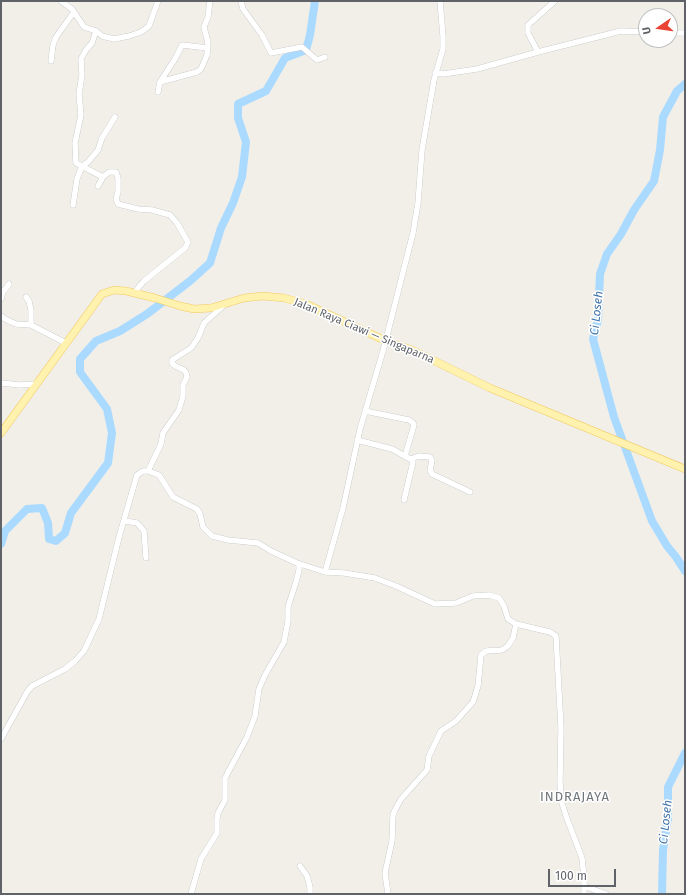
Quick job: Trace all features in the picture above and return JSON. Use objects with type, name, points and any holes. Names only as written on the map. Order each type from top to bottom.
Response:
[{"type":"main road","name":"Jalan Raya Ciawi — Singaparna","points":[[1,433],[102,294],[114,290],[135,293],[194,309],[211,308],[244,298],[263,296],[284,298],[306,304],[386,341],[412,350],[490,388],[685,469]]},
{"type":"street","points":[[61,1],[70,7],[84,27],[96,31],[102,36],[114,39],[141,32],[149,26],[158,1]]},
{"type":"street","points":[[160,82],[199,71],[207,55],[208,43],[204,27],[208,17],[210,1]]},
{"type":"street","points":[[241,1],[243,9],[262,35],[271,52],[301,48],[306,50],[316,60],[325,57]]},
{"type":"street","points":[[325,572],[344,508],[357,440],[386,341],[413,233],[418,203],[422,150],[436,73],[443,49],[440,1]]},
{"type":"street","points":[[538,52],[528,33],[528,25],[555,1]]},
{"type":"street","points":[[51,61],[53,45],[56,37],[74,12]]},
{"type":"street","points":[[96,31],[92,43],[80,59],[82,75],[79,94],[81,116],[75,143],[75,159],[76,163],[103,177]]},
{"type":"street","points":[[436,73],[444,74],[477,69],[621,31],[638,32]]},
{"type":"street","points":[[158,92],[160,82],[182,45],[185,44],[208,48]]},
{"type":"street","points":[[72,205],[77,179],[82,166],[88,162],[98,150],[102,138],[115,117]]},
{"type":"street","points":[[98,186],[106,173],[116,172],[118,178],[118,192],[116,197],[118,204],[170,215],[177,222],[188,242],[185,248],[144,281],[135,293]]},
{"type":"street","points":[[1,299],[3,292],[9,284]]},
{"type":"street","points":[[26,297],[29,301],[31,310],[31,325]]},
{"type":"street","points":[[148,471],[161,444],[163,433],[179,410],[184,396],[183,384],[186,381],[186,373],[184,370],[175,366],[172,363],[172,360],[191,348],[198,338],[204,322],[230,302]]},
{"type":"street","points":[[1,316],[16,324],[31,325],[66,343]]},
{"type":"street","points":[[1,383],[20,385],[37,384]]},
{"type":"street","points":[[365,412],[409,420],[413,423],[414,425],[405,456]]},
{"type":"street","points":[[357,440],[392,449],[411,459],[420,456],[430,457],[432,461],[430,470],[432,474],[470,492]]},
{"type":"street","points":[[404,500],[413,462],[411,459]]},
{"type":"street","points":[[1,739],[27,692],[32,686],[75,662],[84,651],[99,619],[119,537],[125,521],[137,475],[143,471],[148,471],[158,475],[173,497],[197,509],[200,514],[203,528],[212,536],[228,540],[258,543],[299,564],[325,572],[344,573],[375,578],[435,604],[456,603],[473,596],[489,595],[499,598],[504,606],[508,619],[516,624],[550,632],[556,636],[561,728],[560,782],[566,816],[582,858],[584,894]]},
{"type":"street","points":[[125,521],[134,522],[142,527],[144,531],[146,558]]},
{"type":"street","points":[[191,894],[201,859],[218,834],[217,819],[218,813],[225,800],[225,778],[247,737],[265,675],[284,642],[288,621],[288,607],[296,582],[299,564]]},
{"type":"street","points":[[388,894],[386,874],[392,841],[393,815],[395,810],[401,799],[427,770],[429,756],[441,731],[456,721],[472,702],[478,686],[481,655],[486,651],[502,650],[508,646],[513,638],[516,624]]},
{"type":"street","points":[[300,866],[307,876],[310,894]]},
{"type":"street","points":[[584,886],[606,894]]},
{"type":"waterway","points":[[1,544],[5,531],[27,509],[42,508],[48,523],[49,539],[56,541],[65,533],[71,513],[108,463],[112,433],[107,409],[80,372],[80,359],[96,341],[120,331],[147,314],[190,281],[210,263],[221,228],[233,203],[242,177],[246,142],[238,118],[238,104],[266,91],[285,58],[306,50],[310,35],[315,1]]},
{"type":"waterway","name":"Ci Loseh","points":[[685,84],[677,91],[663,117],[660,150],[654,181],[607,254],[600,274],[598,320],[593,339],[614,417],[652,521],[667,546],[685,571]]},
{"type":"waterway","name":"Ci Loseh","points":[[662,894],[663,850],[668,818],[668,787],[685,753]]},
{"type":"district","name":"INDRAJAYA","points":[[575,797]]}]
